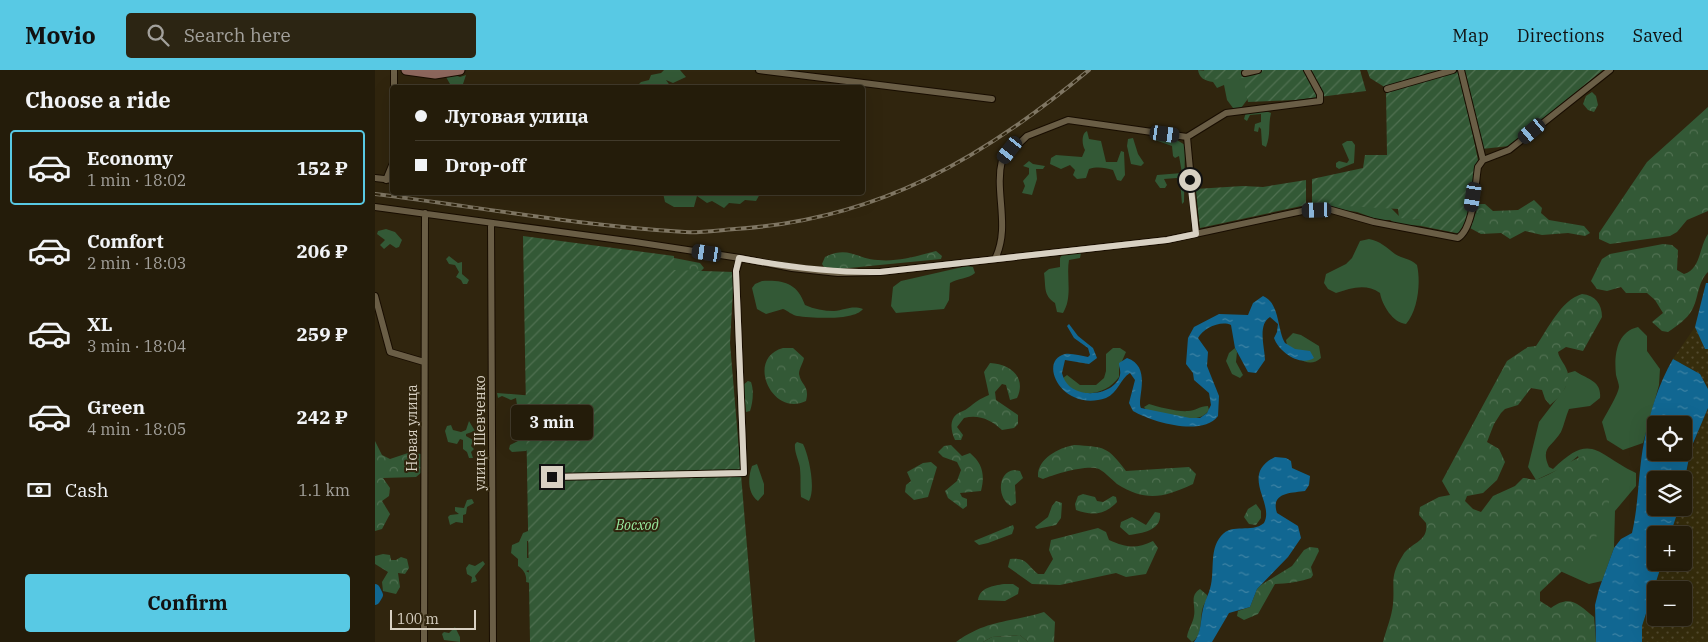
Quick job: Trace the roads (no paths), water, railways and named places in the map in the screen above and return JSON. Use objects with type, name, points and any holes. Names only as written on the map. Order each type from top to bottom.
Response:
[{"type":"street","points":[[394,70],[394,85]]},
{"type":"street","points":[[406,70],[435,74],[460,70]]},
{"type":"street","points":[[759,70],[992,99]]},
{"type":"street","points":[[1245,73],[1258,70]]},
{"type":"street","points":[[995,259],[998,253],[1004,211],[1000,187],[1002,160],[1027,136],[1068,120],[1187,137],[1226,113],[1320,101],[1320,94],[1307,70]]},
{"type":"street","points":[[1387,89],[1453,70]]},
{"type":"street","points":[[1461,70],[1483,160]]},
{"type":"street","points":[[375,207],[739,258],[792,268],[838,273],[880,272],[1167,240],[1292,212],[1327,209],[1373,222],[1458,238],[1464,234],[1469,225],[1478,167],[1483,160],[1509,150],[1610,70]]},
{"type":"street","points":[[1187,137],[1196,234]]},
{"type":"street","points":[[375,178],[389,180]]},
{"type":"street","name":"Новая улица","points":[[424,642],[425,213]]},
{"type":"street","name":"улица Шевченко","points":[[491,224],[493,642]]},
{"type":"street","points":[[552,477],[744,473],[736,271],[739,258]]},
{"type":"street","points":[[375,296],[390,352],[425,362]]},
{"type":"water","points":[[1706,283],[1708,283],[1708,349],[1705,349],[1695,327]]},
{"type":"water","points":[[1263,296],[1272,304],[1285,343],[1295,349],[1310,351],[1314,358],[1303,361],[1285,353],[1274,338],[1278,324],[1270,317],[1264,325],[1263,331],[1265,360],[1256,373],[1248,372],[1235,348],[1231,325],[1217,324],[1208,328],[1198,338],[1208,352],[1207,366],[1219,396],[1218,416],[1211,422],[1201,426],[1177,426],[1133,411],[1129,403],[1135,380],[1130,373],[1110,396],[1090,401],[1066,393],[1054,375],[1053,366],[1057,359],[1065,354],[1088,357],[1090,355],[1088,348],[1074,338],[1067,326],[1069,324],[1078,336],[1093,348],[1097,358],[1089,364],[1065,360],[1062,373],[1066,383],[1073,389],[1092,393],[1102,392],[1110,388],[1117,382],[1120,375],[1119,363],[1127,358],[1135,362],[1142,376],[1141,408],[1190,418],[1200,418],[1207,413],[1211,405],[1209,393],[1194,380],[1193,373],[1186,364],[1188,338],[1194,327],[1219,314],[1248,315],[1253,303]]},
{"type":"water","points":[[1673,359],[1700,374],[1708,389],[1708,408],[1692,446],[1692,416],[1650,416],[1663,379]]},
{"type":"water","points":[[1647,427],[1647,461],[1688,461],[1686,471],[1647,471],[1647,516],[1676,516],[1673,526],[1647,526],[1647,571],[1659,571],[1656,581],[1647,581],[1647,610],[1642,626],[1642,642],[1596,642],[1595,605],[1599,589],[1614,548],[1621,539],[1632,533]]},
{"type":"water","points":[[1275,457],[1286,458],[1291,461],[1292,468],[1310,476],[1309,485],[1305,491],[1289,493],[1279,497],[1276,506],[1277,513],[1298,526],[1301,538],[1288,557],[1257,589],[1250,607],[1229,613],[1212,642],[1194,642],[1200,630],[1203,607],[1211,585],[1213,556],[1217,542],[1226,532],[1236,529],[1253,528],[1264,523],[1266,515],[1260,489],[1260,472],[1265,464]]},
{"type":"waterway","points":[[375,589],[378,595],[375,600]]},
{"type":"railway","points":[[375,194],[569,221],[685,232],[787,223],[835,213],[881,198],[925,180],[1009,131],[1089,70]]},
{"type":"park label","name":"Восход","points":[[637,525]]}]
